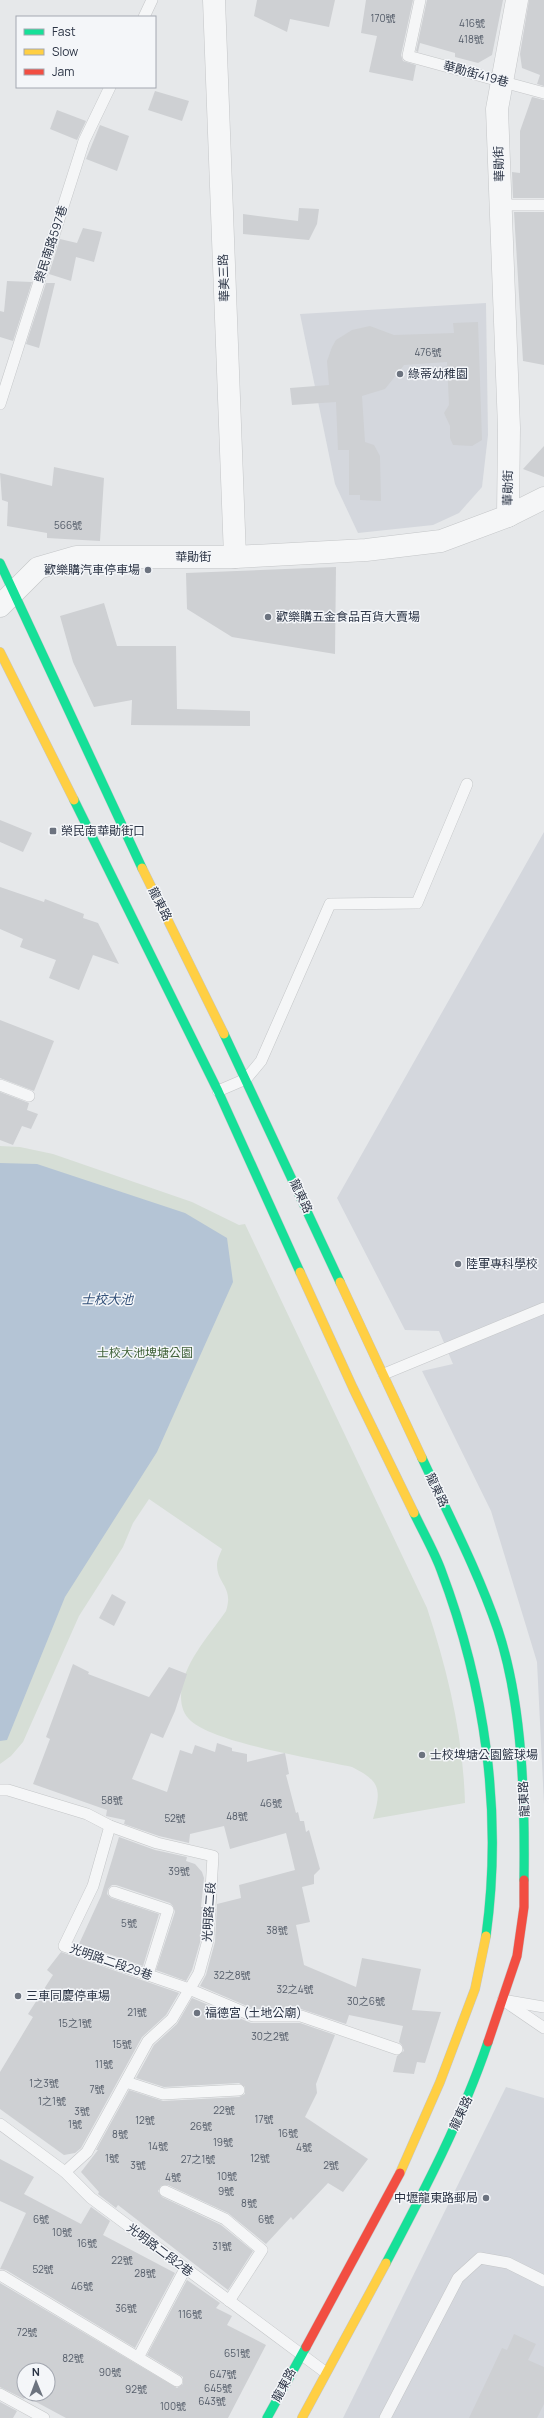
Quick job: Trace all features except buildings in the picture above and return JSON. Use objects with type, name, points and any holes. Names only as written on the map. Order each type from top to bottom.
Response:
[{"type":"street","name":"華美三路","points":[[214,0],[235,557]]},
{"type":"street","name":"華勛街","points":[[7,599],[38,568],[76,556],[235,557],[366,550],[441,541],[508,516],[509,428],[497,109],[517,0]]},
{"type":"street","points":[[508,516],[544,498]]},
{"type":"street","name":"龍東路","points":[[0,563],[7,599],[246,1079],[469,1560],[495,1631],[512,1686],[525,1804],[524,1907],[517,1956],[500,1998],[471,2092],[424,2192],[325,2372],[302,2418]]},
{"type":"street","name":"龍東路","points":[[0,652],[218,1091],[353,1388],[441,1569],[468,1639],[480,1703],[492,1799],[491,1903],[479,1990],[443,2083],[397,2179],[267,2418]]},
{"type":"street","points":[[459,2088],[471,2092]]},
{"type":"lane","points":[[144,16],[152,0]]},
{"type":"lane","name":"華勛街419巷","points":[[420,0],[408,56],[502,80],[544,93]]},
{"type":"lane","name":"榮民南路597巷","points":[[0,404],[84,141],[110,88]]},
{"type":"lane","points":[[500,205],[544,205]]},
{"type":"lane","points":[[218,1091],[246,1079],[261,1061],[330,904],[417,903],[467,784]]},
{"type":"lane","points":[[0,1085],[29,1096]]},
{"type":"lane","points":[[384,1374],[544,1308]]},
{"type":"lane","name":"光明路二段","points":[[0,1790],[8,1790],[87,1814],[110,1826],[157,1843],[212,1856],[208,1940],[199,1973],[172,2019],[148,2041],[87,2152],[65,2172]]},
{"type":"lane","name":"光明路二段29巷","points":[[110,1826],[93,1886],[64,1946],[189,1989],[253,2016],[301,2016],[397,2049]]},
{"type":"lane","points":[[114,1892],[168,1910],[148,1974]]},
{"type":"lane","points":[[500,1998],[544,2007]]},
{"type":"lane","points":[[500,1998],[544,2028]]},
{"type":"lane","points":[[126,2082],[163,2094],[239,2090]]},
{"type":"lane","name":"光明路二段2巷","points":[[0,2124],[65,2172],[91,2198],[325,2372]]},
{"type":"lane","points":[[165,2191],[225,2219],[262,2250],[229,2301]]},
{"type":"lane","points":[[385,2418],[458,2278],[480,2258],[508,2263],[544,2280]]},
{"type":"lane","points":[[139,2356],[185,2269]]},
{"type":"lane","points":[[2,2276],[139,2356],[177,2380]]},
{"type":"lane","points":[[0,2394],[44,2418]]},
{"type":"shaded area","name":"綠蒂幼稚園","points":[[486,303],[488,435],[482,487],[459,513],[433,525],[358,533],[335,484],[300,314]]},
{"type":"shaded area","name":"陸軍專科學校","points":[[544,832],[544,1804],[537,1662],[491,1511],[422,1371],[453,1364],[439,1331],[405,1330],[337,1198]]},
{"type":"shaded area","points":[[506,2087],[544,2098],[544,2418],[343,2418]]},
{"type":"green space","name":"士校大池埤塘公園","points":[[0,1146],[20,1147],[53,1154],[192,1202],[239,1225],[245,1224],[427,1608],[442,1656],[458,1728],[464,1778],[465,1803],[373,1819],[378,1793],[376,1787],[368,1777],[352,1767],[243,1743],[203,1729],[191,1721],[182,1707],[182,1685],[197,1651],[226,1611],[228,1603],[227,1591],[220,1577],[217,1565],[222,1549],[149,1499],[133,1523],[123,1547],[79,1616],[23,1742],[11,1756],[0,1764]]},
{"type":"water","name":"士校大池","points":[[0,1163],[37,1164],[185,1213],[227,1238],[233,1282],[157,1452],[65,1597],[7,1740],[0,1741]]},
{"type":"traffic: fast","points":[[0,563],[142,868]]},
{"type":"traffic: fast","points":[[74,800],[218,1091],[300,1272]]},
{"type":"traffic: fast","points":[[224,1034],[340,1282]]},
{"type":"traffic: fast","points":[[422,1458],[481,1586],[498,1630],[506,1659],[513,1690],[521,1754],[524,1818],[524,1880]]},
{"type":"traffic: fast","points":[[414,1513],[438,1563],[456,1614],[469,1659],[479,1705],[491,1797],[491,1889],[486,1936]]},
{"type":"traffic: fast","points":[[386,2263],[442,2154],[478,2071],[488,2042]]},
{"type":"traffic: fast","points":[[267,2418],[306,2347]]},
{"type":"traffic: slow","points":[[0,652],[74,800]]},
{"type":"traffic: slow","points":[[142,868],[224,1034]]},
{"type":"traffic: slow","points":[[300,1272],[353,1388],[414,1513]]},
{"type":"traffic: slow","points":[[340,1282],[422,1458]]},
{"type":"traffic: slow","points":[[400,2173],[440,2082],[475,1989],[486,1936]]},
{"type":"traffic: slow","points":[[302,2418],[386,2263]]},
{"type":"traffic: jam","points":[[488,2042],[517,1956],[524,1907],[524,1880]]},
{"type":"traffic: jam","points":[[306,2347],[400,2173]]},
{"type":"place","name":"綠蒂幼稚園","points":[[400,374]]},
{"type":"place","name":"歡樂購汽車停車場","points":[[148,570]]},
{"type":"place","name":"歡樂購五金食品百貨大賣場","points":[[268,617]]},
{"type":"place","name":"榮民南華勛街口","points":[[53,831]]},
{"type":"place","name":"陸軍專科學校","points":[[458,1264]]},
{"type":"place","name":"士校埤塘公園籃球場","points":[[422,1755]]},
{"type":"place","name":"三車同慶停車場","points":[[18,1996]]},
{"type":"place","name":"福德宮 (土地公廟)","points":[[197,2013]]},
{"type":"place","name":"中壢龍東路郵局","points":[[486,2198]]}]
